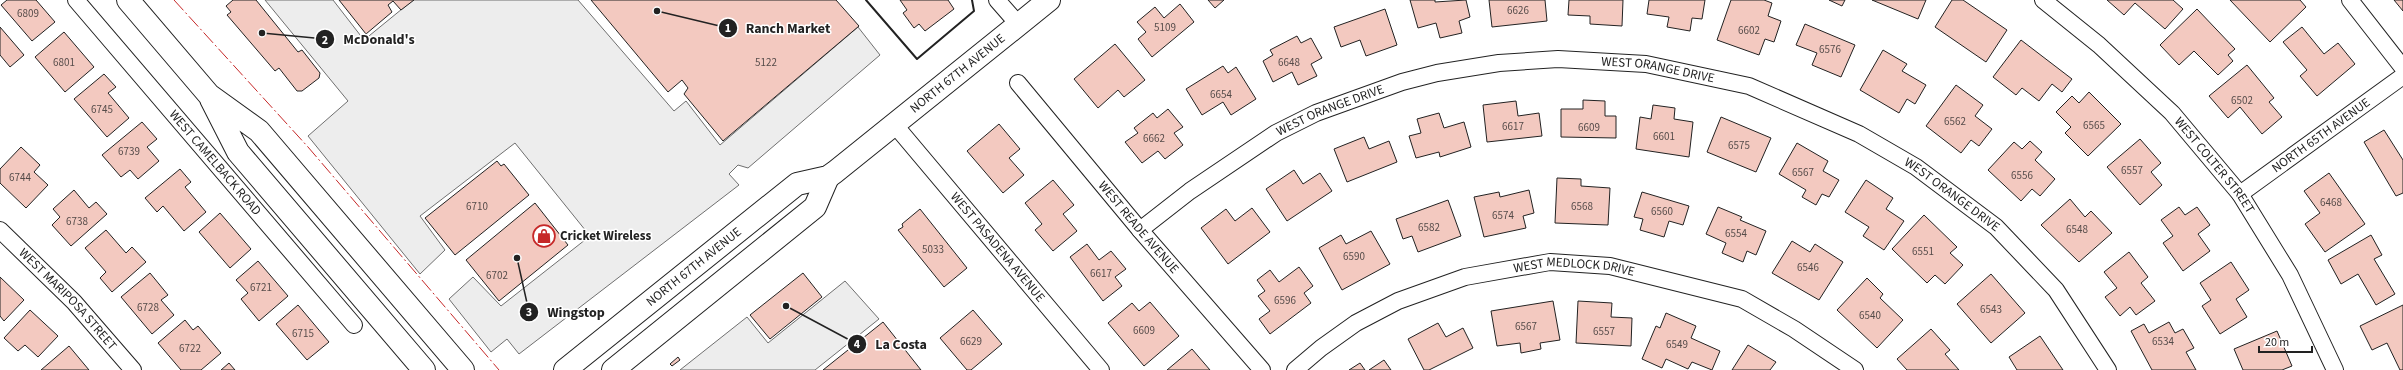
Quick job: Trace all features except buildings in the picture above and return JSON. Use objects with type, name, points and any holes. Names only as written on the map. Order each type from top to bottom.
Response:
[{"type":"main road","name":"WEST CAMELBACK ROAD","points":[[128,0],[209,95],[238,152],[424,370]]},
{"type":"main road","name":"NORTH 67TH AVENUE","points":[[565,370],[797,184],[828,177],[1049,0]]},
{"type":"main road","name":"WEST CAMELBACK ROAD","points":[[209,95],[259,131],[463,370]]},
{"type":"main road","name":"NORTH 67TH AVENUE","points":[[613,370],[815,207],[828,177]]},
{"type":"street","name":"WEST CAMELBACK ROAD","points":[[76,0],[354,325]]},
{"type":"street","points":[[997,0],[1018,24]]},
{"type":"street","name":"WEST COLTER STREET","points":[[2043,0],[2099,45],[2172,113],[2240,194],[2290,275],[2335,370]]},
{"type":"street","points":[[2350,0],[2403,68]]},
{"type":"street","name":"WEST ORANGE DRIVE","points":[[1140,230],[1190,191],[1276,133],[1316,113],[1402,82],[1437,73],[1499,63],[1558,59],[1646,64],[1749,86],[1859,134],[1916,167],[1996,227],[2056,290],[2108,370]]},
{"type":"street","name":"NORTH 65TH AVENUE","points":[[2240,194],[2403,76]]},
{"type":"street","name":"WEST READE AVENUE","points":[[1018,83],[1140,230],[1262,370]]},
{"type":"street","name":"WEST PASADENA AVENUE","points":[[894,124],[1101,370]]},
{"type":"street","name":"WEST MARIPOSA STREET","points":[[0,230],[74,302],[133,370]]},
{"type":"street","name":"WEST MEDLOCK DRIVE","points":[[1295,370],[1321,348],[1356,323],[1398,301],[1465,277],[1550,262],[1610,266],[1742,299],[1794,329],[1855,370]]},
{"type":"shaded area","points":[[265,0],[333,0],[364,40],[413,0],[578,0],[674,111],[686,101],[720,145],[858,27],[880,55],[748,168],[738,165],[729,174],[739,185],[519,354],[507,339],[491,352],[449,299],[473,277],[501,306],[590,236],[515,143],[420,216],[445,250],[420,274],[308,136],[348,101]]},
{"type":"shaded area","points":[[845,281],[879,319],[815,370],[680,370],[747,317],[768,343]]},
{"type":"wall","points":[[866,0],[917,59],[974,11],[972,0]]},
{"type":"power","points":[[174,0],[308,147],[499,370]]},
{"type":"place","name":"Ranch Market","points":[[657,11]]},
{"type":"place","name":"McDonald's","points":[[262,33]]},
{"type":"place","name":"Cricket Wireless","points":[[544,236]]},
{"type":"place","name":"Wingstop","points":[[517,258]]},
{"type":"place","name":"La Costa","points":[[786,306]]}]
